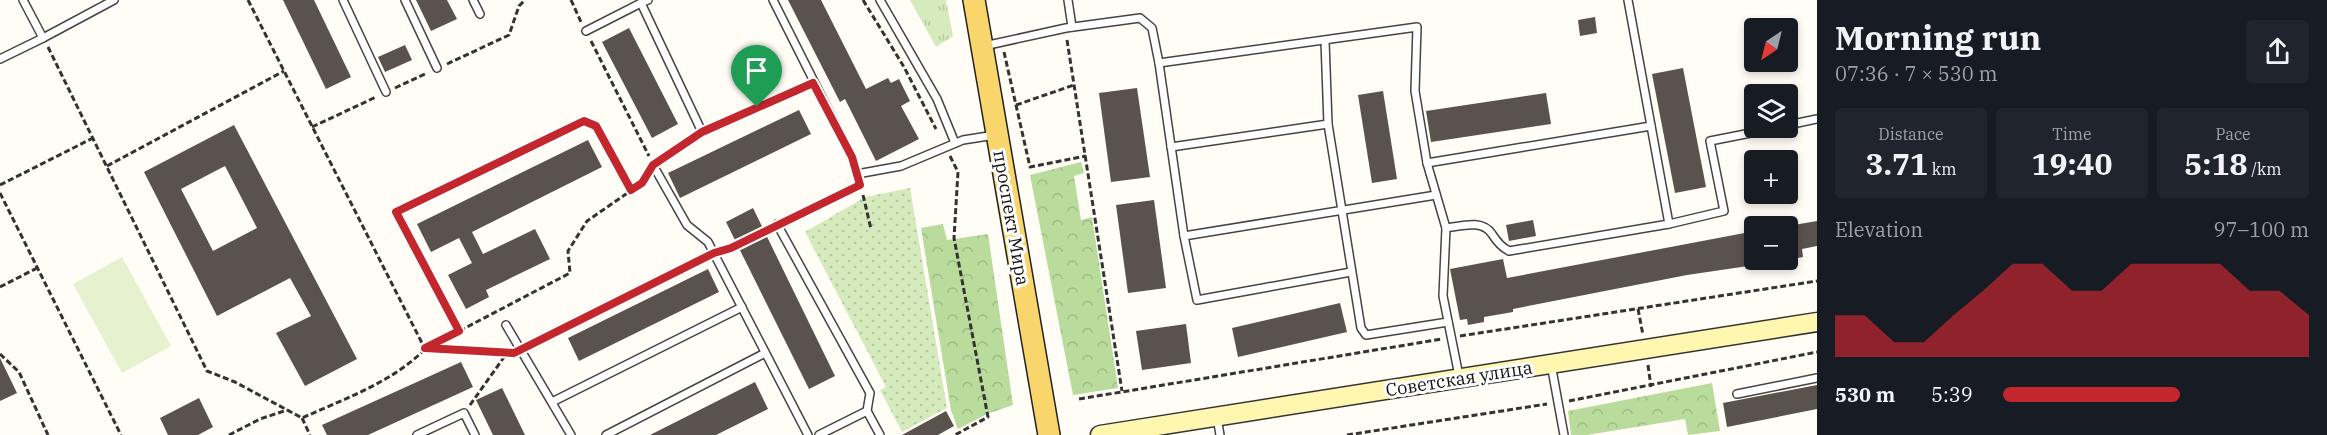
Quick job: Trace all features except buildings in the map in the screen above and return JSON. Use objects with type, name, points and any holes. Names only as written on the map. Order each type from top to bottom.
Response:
[{"type":"main road","name":"проспект Мира","points":[[974,0],[992,44],[996,135],[1049,435]]},
{"type":"main road","name":"Советская улица","points":[[1100,435],[1817,322]]},
{"type":"lane","points":[[23,0],[43,38]]},
{"type":"lane","points":[[0,59],[114,0]]},
{"type":"lane","points":[[343,0],[386,92]]},
{"type":"lane","points":[[405,0],[437,69]]},
{"type":"lane","points":[[473,0],[480,14]]},
{"type":"lane","points":[[773,0],[852,157],[860,185]]},
{"type":"lane","points":[[880,0],[937,99],[955,143]]},
{"type":"lane","points":[[1068,0],[1069,28]]},
{"type":"lane","points":[[1628,0],[1669,224]]},
{"type":"lane","points":[[586,31],[645,2],[702,132]]},
{"type":"lane","points":[[992,44],[1069,28],[1130,19],[1147,21],[1152,28],[1159,63],[1184,236],[1197,300],[1351,272]]},
{"type":"lane","points":[[1159,63],[1417,27],[1415,91],[1427,163],[1446,228],[1442,283],[1460,378]]},
{"type":"lane","points":[[1325,40],[1328,124],[1361,328],[1366,335],[1448,322]]},
{"type":"lane","points":[[808,435],[708,242],[687,225],[653,165],[702,132],[813,83]]},
{"type":"lane","points":[[1798,123],[1817,119]]},
{"type":"lane","points":[[1171,147],[1328,124]]},
{"type":"lane","points":[[1427,163],[1650,126]]},
{"type":"lane","points":[[1446,228],[1479,224],[1488,228],[1502,248],[1509,251],[1669,224],[1724,211],[1710,141],[1744,134]]},
{"type":"lane","points":[[857,174],[901,166],[955,143],[996,135]]},
{"type":"lane","points":[[1184,236],[1436,195]]},
{"type":"lane","points":[[777,224],[870,393],[867,411],[880,435]]},
{"type":"lane","points":[[552,402],[742,307]]},
{"type":"lane","points":[[506,325],[571,435]]},
{"type":"lane","points":[[606,435],[765,353]]},
{"type":"lane","points":[[1551,364],[1564,435]]},
{"type":"lane","points":[[1737,394],[1817,378]]},
{"type":"lane","points":[[819,435],[867,411]]},
{"type":"lane","points":[[417,435],[464,413],[475,435]]},
{"type":"lane","points":[[1217,416],[1220,435]]},
{"type":"path","points":[[248,0],[425,348]]},
{"type":"path","points":[[302,418],[353,396],[410,365],[425,348],[570,273],[568,251],[587,221],[642,183],[653,165],[571,0]]},
{"type":"path","points":[[863,0],[904,67],[958,172],[954,238],[988,417],[955,435]]},
{"type":"path","points":[[1069,28],[1075,85],[1122,391]]},
{"type":"path","points":[[43,38],[207,371],[235,382],[302,418],[310,435]]},
{"type":"path","points":[[992,44],[1016,105],[1030,167],[1086,156]]},
{"type":"path","points":[[107,166],[284,71]]},
{"type":"path","points":[[1016,105],[1075,85]]},
{"type":"path","points":[[459,331],[396,212],[584,121],[596,126],[631,190]]},
{"type":"path","points":[[0,185],[93,138]]},
{"type":"path","points":[[425,348],[507,353],[521,350],[714,253],[731,248],[860,185],[871,229]]},
{"type":"path","points":[[0,193],[121,435]]},
{"type":"path","points":[[0,287],[39,267]]},
{"type":"path","points":[[1347,435],[1558,403],[1817,352]]},
{"type":"path","points":[[464,413],[507,353]]},
{"type":"path","points":[[0,354],[19,372],[48,435]]},
{"type":"path","points":[[229,435],[260,419],[287,410]]},
{"type":"green space","points":[[910,0],[946,0],[953,36],[936,47]]},
{"type":"green space","points":[[1081,162],[1084,173],[1074,176],[1081,220],[1092,217],[1118,388],[1073,395],[1030,175]]},
{"type":"green space","points":[[910,188],[947,408],[902,432],[880,390],[886,387],[805,232],[865,197]]},
{"type":"green space","points":[[943,224],[947,240],[988,234],[1013,405],[987,414],[958,429],[951,410],[921,228]]},
{"type":"green space","points":[[122,257],[171,346],[122,373],[73,284]]},
{"type":"green space","points":[[1712,383],[1720,431],[1688,435],[1685,419],[1587,435],[1571,435],[1568,411]]},
{"type":"route","points":[[813,83],[852,157],[860,185],[731,248],[714,253],[514,353],[425,348],[459,331],[396,212],[584,121],[596,126],[631,190],[642,183],[653,165],[702,132],[757,107],[813,83]]}]
